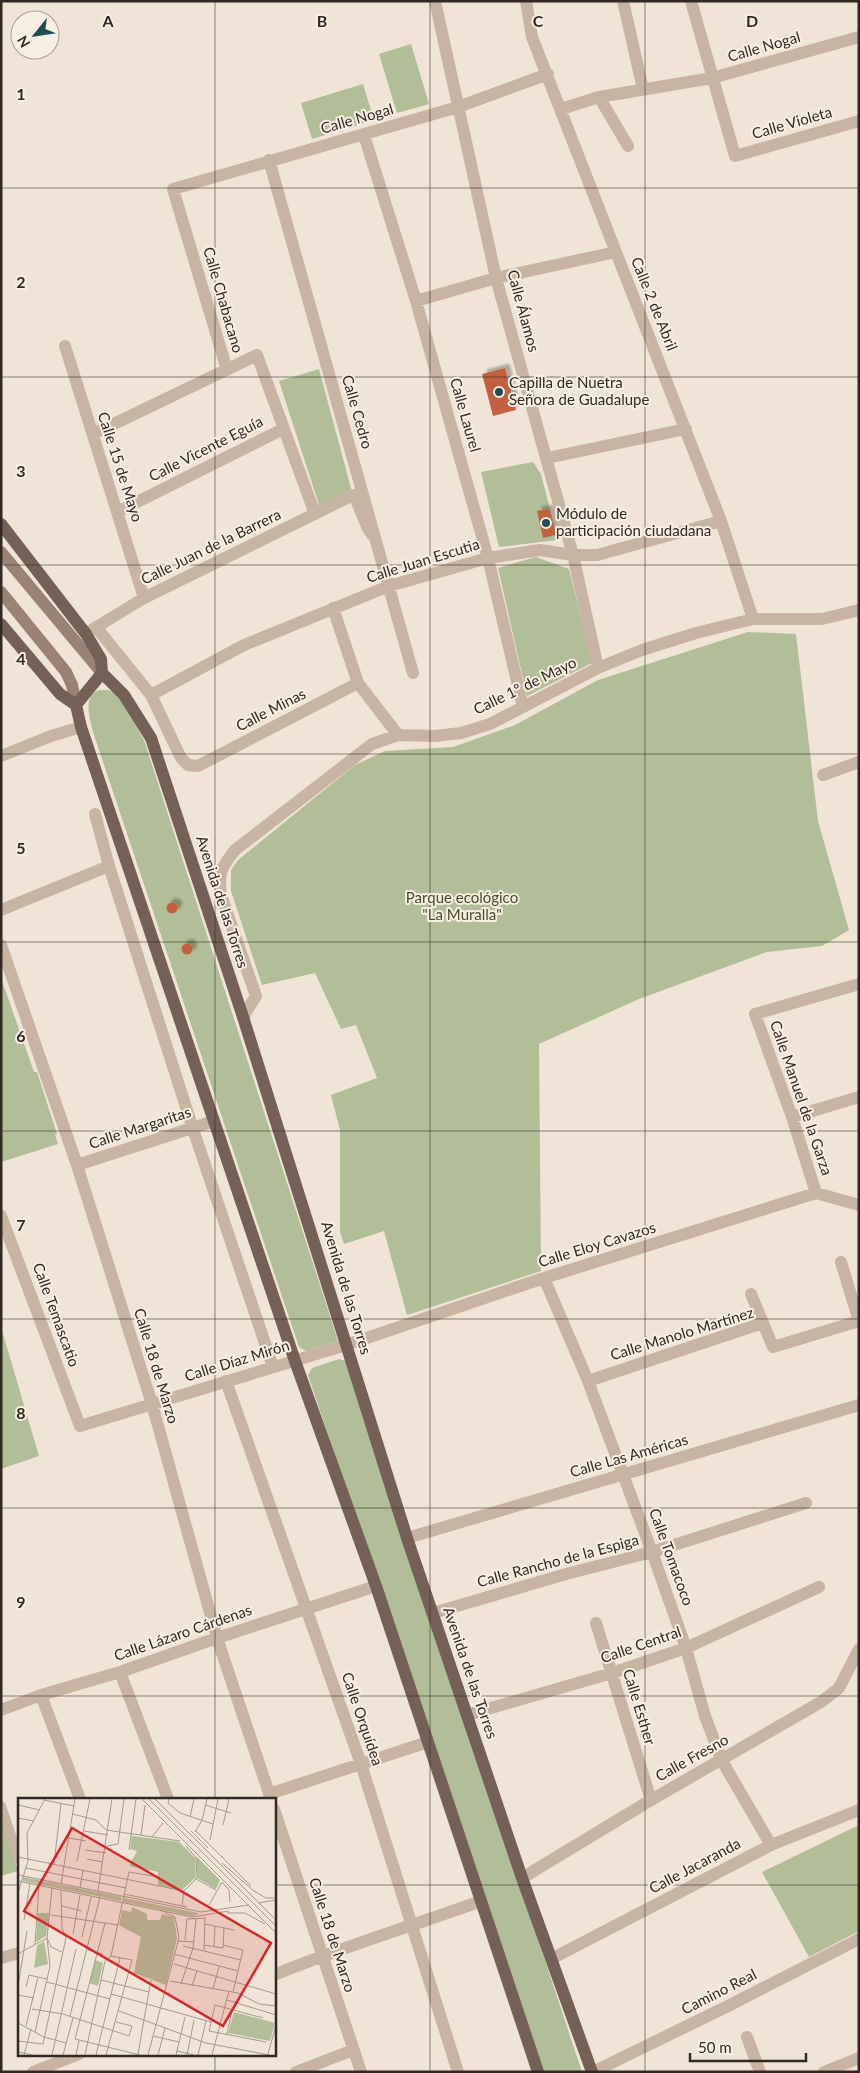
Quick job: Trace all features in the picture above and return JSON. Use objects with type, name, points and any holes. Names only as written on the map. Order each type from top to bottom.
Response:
[{"type":"main road","points":[[1,524],[91,630],[101,659],[102,673],[76,705]]},
{"type":"main road","name":"Avenida de las Torres","points":[[1,552],[102,673],[124,695],[151,738],[244,1017],[407,1538],[522,1878],[593,2072]]},
{"type":"main road","points":[[1,592],[66,672],[72,685],[81,727],[295,1361],[376,1586],[538,2072]]},
{"type":"main road","points":[[1,624],[60,694],[76,705]]},
{"type":"street","name":"Calle Álamos","points":[[435,1],[496,278],[573,554],[598,668]]},
{"type":"street","name":"Calle 2 de Abril","points":[[526,1],[532,37],[721,521],[753,619]]},
{"type":"street","points":[[623,1],[643,89]]},
{"type":"street","points":[[693,2],[712,78]]},
{"type":"street","name":"Calle Nogal","points":[[561,109],[599,97],[712,78],[859,37]]},
{"type":"street","name":"Calle Nogal","points":[[173,189],[458,107],[548,74]]},
{"type":"street","name":"Calle Violeta","points":[[712,78],[735,156],[859,120]]},
{"type":"street","points":[[599,97],[628,146]]},
{"type":"street","name":"Calle Laurel","points":[[364,135],[416,301],[488,558],[523,707]]},
{"type":"street","name":"Calle Cedro","points":[[269,160],[413,672]]},
{"type":"street","name":"Calle Chabacano","points":[[173,189],[226,370],[257,355],[315,514]]},
{"type":"street","points":[[416,301],[496,278],[616,252]]},
{"type":"street","name":"Calle 15 de Mayo","points":[[64,346],[144,598]]},
{"type":"street","points":[[92,434],[226,370]]},
{"type":"street","name":"Calle Vicente Eguía","points":[[117,512],[283,429]]},
{"type":"street","points":[[547,458],[686,429]]},
{"type":"street","points":[[353,495],[367,529],[377,542]]},
{"type":"street","name":"Calle Juan de la Barrera","points":[[91,630],[144,598],[353,495]]},
{"type":"street","name":"Calle Juan Escutia","points":[[151,695],[244,645],[389,586],[488,558],[540,550],[573,554],[597,554],[721,521]]},
{"type":"street","points":[[333,608],[358,683],[398,735]]},
{"type":"street","name":"Calle 1º de Mayo","points":[[244,1017],[256,996],[221,895],[218,878],[222,866],[235,850],[372,744],[398,735],[435,736],[461,733],[490,724],[598,668],[642,650],[696,633],[753,619],[822,619],[859,610]]},
{"type":"street","points":[[91,630],[151,695]]},
{"type":"street","name":"Calle Minas","points":[[151,695],[181,758],[188,765],[198,766],[358,683]]},
{"type":"street","points":[[1,756],[51,736],[81,727]]},
{"type":"street","points":[[823,775],[859,762]]},
{"type":"street","points":[[95,814],[109,866],[272,1367]]},
{"type":"street","points":[[1,910],[109,866]]},
{"type":"street","name":"Calle 18 de Marzo","points":[[1,945],[77,1165],[152,1404],[218,1638],[270,1796]]},
{"type":"street","name":"Calle Manuel de la Garza","points":[[816,1193],[792,1117],[754,1014],[859,984]]},
{"type":"street","points":[[792,1117],[859,1097]]},
{"type":"street","name":"Calle Margaritas","points":[[77,1165],[214,1121]]},
{"type":"street","points":[[816,1193],[859,1205]]},
{"type":"street","name":"Calle Eloy Cavazos","points":[[346,1345],[544,1278],[816,1193]]},
{"type":"street","name":"Calle Temascatio","points":[[1,1216],[80,1426]]},
{"type":"street","points":[[841,1262],[859,1321]]},
{"type":"street","name":"Calle Tomacoco","points":[[544,1278],[588,1381],[652,1552],[686,1648],[705,1716],[722,1761],[771,1845]]},
{"type":"street","points":[[751,1294],[762,1323]]},
{"type":"street","name":"Calle Manolo Martínez","points":[[588,1381],[762,1323],[773,1347],[859,1321]]},
{"type":"street","name":"Calle Díaz Mirón","points":[[80,1426],[346,1345]]},
{"type":"street","name":"Calle Orquídea","points":[[226,1381],[360,1764],[458,2072]]},
{"type":"street","name":"Calle Las Américas","points":[[407,1538],[859,1405]]},
{"type":"street","name":"Calle Rancho de la Espiga","points":[[433,1613],[566,1574],[652,1552],[806,1503]]},
{"type":"street","name":"Calle Lázaro Cárdenas","points":[[1,1710],[41,1695],[120,1672],[376,1586]]},
{"type":"street","name":"Calle Central","points":[[467,1715],[612,1673],[686,1648],[818,1587]]},
{"type":"street","name":"Calle Esther","points":[[596,1623],[651,1800]]},
{"type":"street","name":"Calle Fresno","points":[[522,1878],[651,1800],[722,1761],[821,1702],[839,1688],[859,1649]]},
{"type":"street","points":[[120,1672],[168,1798]]},
{"type":"street","points":[[41,1695],[80,1798]]},
{"type":"street","points":[[270,1796],[428,1742]]},
{"type":"street","points":[[1,1806],[18,1856]]},
{"type":"street","name":"Calle Jacaranda","points":[[551,1959],[771,1845],[859,1810]]},
{"type":"street","name":"Calle 18 de Marzo","points":[[275,1812],[361,2072]]},
{"type":"street","points":[[275,1975],[322,1955],[412,1927],[481,1901]]},
{"type":"street","name":"Camino Real","points":[[593,2072],[859,1939]]},
{"type":"street","points":[[1,1958],[18,1954]]},
{"type":"street","points":[[747,2037],[760,2072]]},
{"type":"street","points":[[296,2072],[353,2050]]},
{"type":"street","points":[[32,2072],[74,2056]]},
{"type":"street","points":[[824,2072],[859,2058]]},
{"type":"green space","points":[[411,44],[429,104],[397,113],[379,54]]},
{"type":"green space","points":[[363,84],[374,120],[312,139],[301,103]]},
{"type":"green space","points":[[319,369],[352,492],[320,508],[279,381]]},
{"type":"green space","points":[[533,462],[541,474],[558,540],[499,547],[481,472]]},
{"type":"green space","points":[[536,557],[569,569],[592,663],[527,696],[498,568]]},
{"type":"green space","name":"Parque ecológico \"La Muralla\"","points":[[748,632],[796,634],[818,821],[849,930],[822,946],[767,952],[639,999],[539,1044],[541,1271],[407,1315],[384,1231],[344,1244],[340,1232],[340,1130],[331,1095],[377,1078],[356,1025],[341,1029],[315,973],[262,985],[231,891],[231,870],[238,860],[355,765],[385,751],[453,747],[515,725],[598,680]]},
{"type":"green space","points":[[99,690],[108,690],[118,694],[144,740],[338,1341],[306,1351],[299,1347],[93,732],[88,708],[90,698]]},
{"type":"green space","points":[[1,978],[34,1072],[37,1072],[57,1134],[55,1135],[58,1144],[1,1162]]},
{"type":"green space","points":[[1,1327],[39,1456],[1,1469]]},
{"type":"green space","points":[[339,1359],[346,1361],[582,2072],[542,2072],[308,1375],[312,1368]]},
{"type":"green space","points":[[1,1814],[18,1871],[1,1876]]},
{"type":"green space","points":[[859,1825],[859,1931],[809,1957],[762,1872]]},
{"type":"building","name":"Capilla de Nuetra Señora de Guadalupe","points":[[505,368],[516,410],[493,416],[482,374]]},
{"type":"building","name":"Módulo de participación ciudadana","points":[[549,509],[556,535],[543,538],[537,511]]},
{"type":"building","points":[[170,903],[174,903],[177,908],[176,912],[170,913],[167,910],[167,906]]},
{"type":"building","points":[[185,944],[189,944],[192,949],[191,953],[185,954],[182,951],[182,947]]},
{"type":"place","name":"Capilla de Nuetra Señora de Guadalupe","points":[[499,392]]},
{"type":"place","name":"Módulo de participación ciudadana","points":[[546,523]]}]
